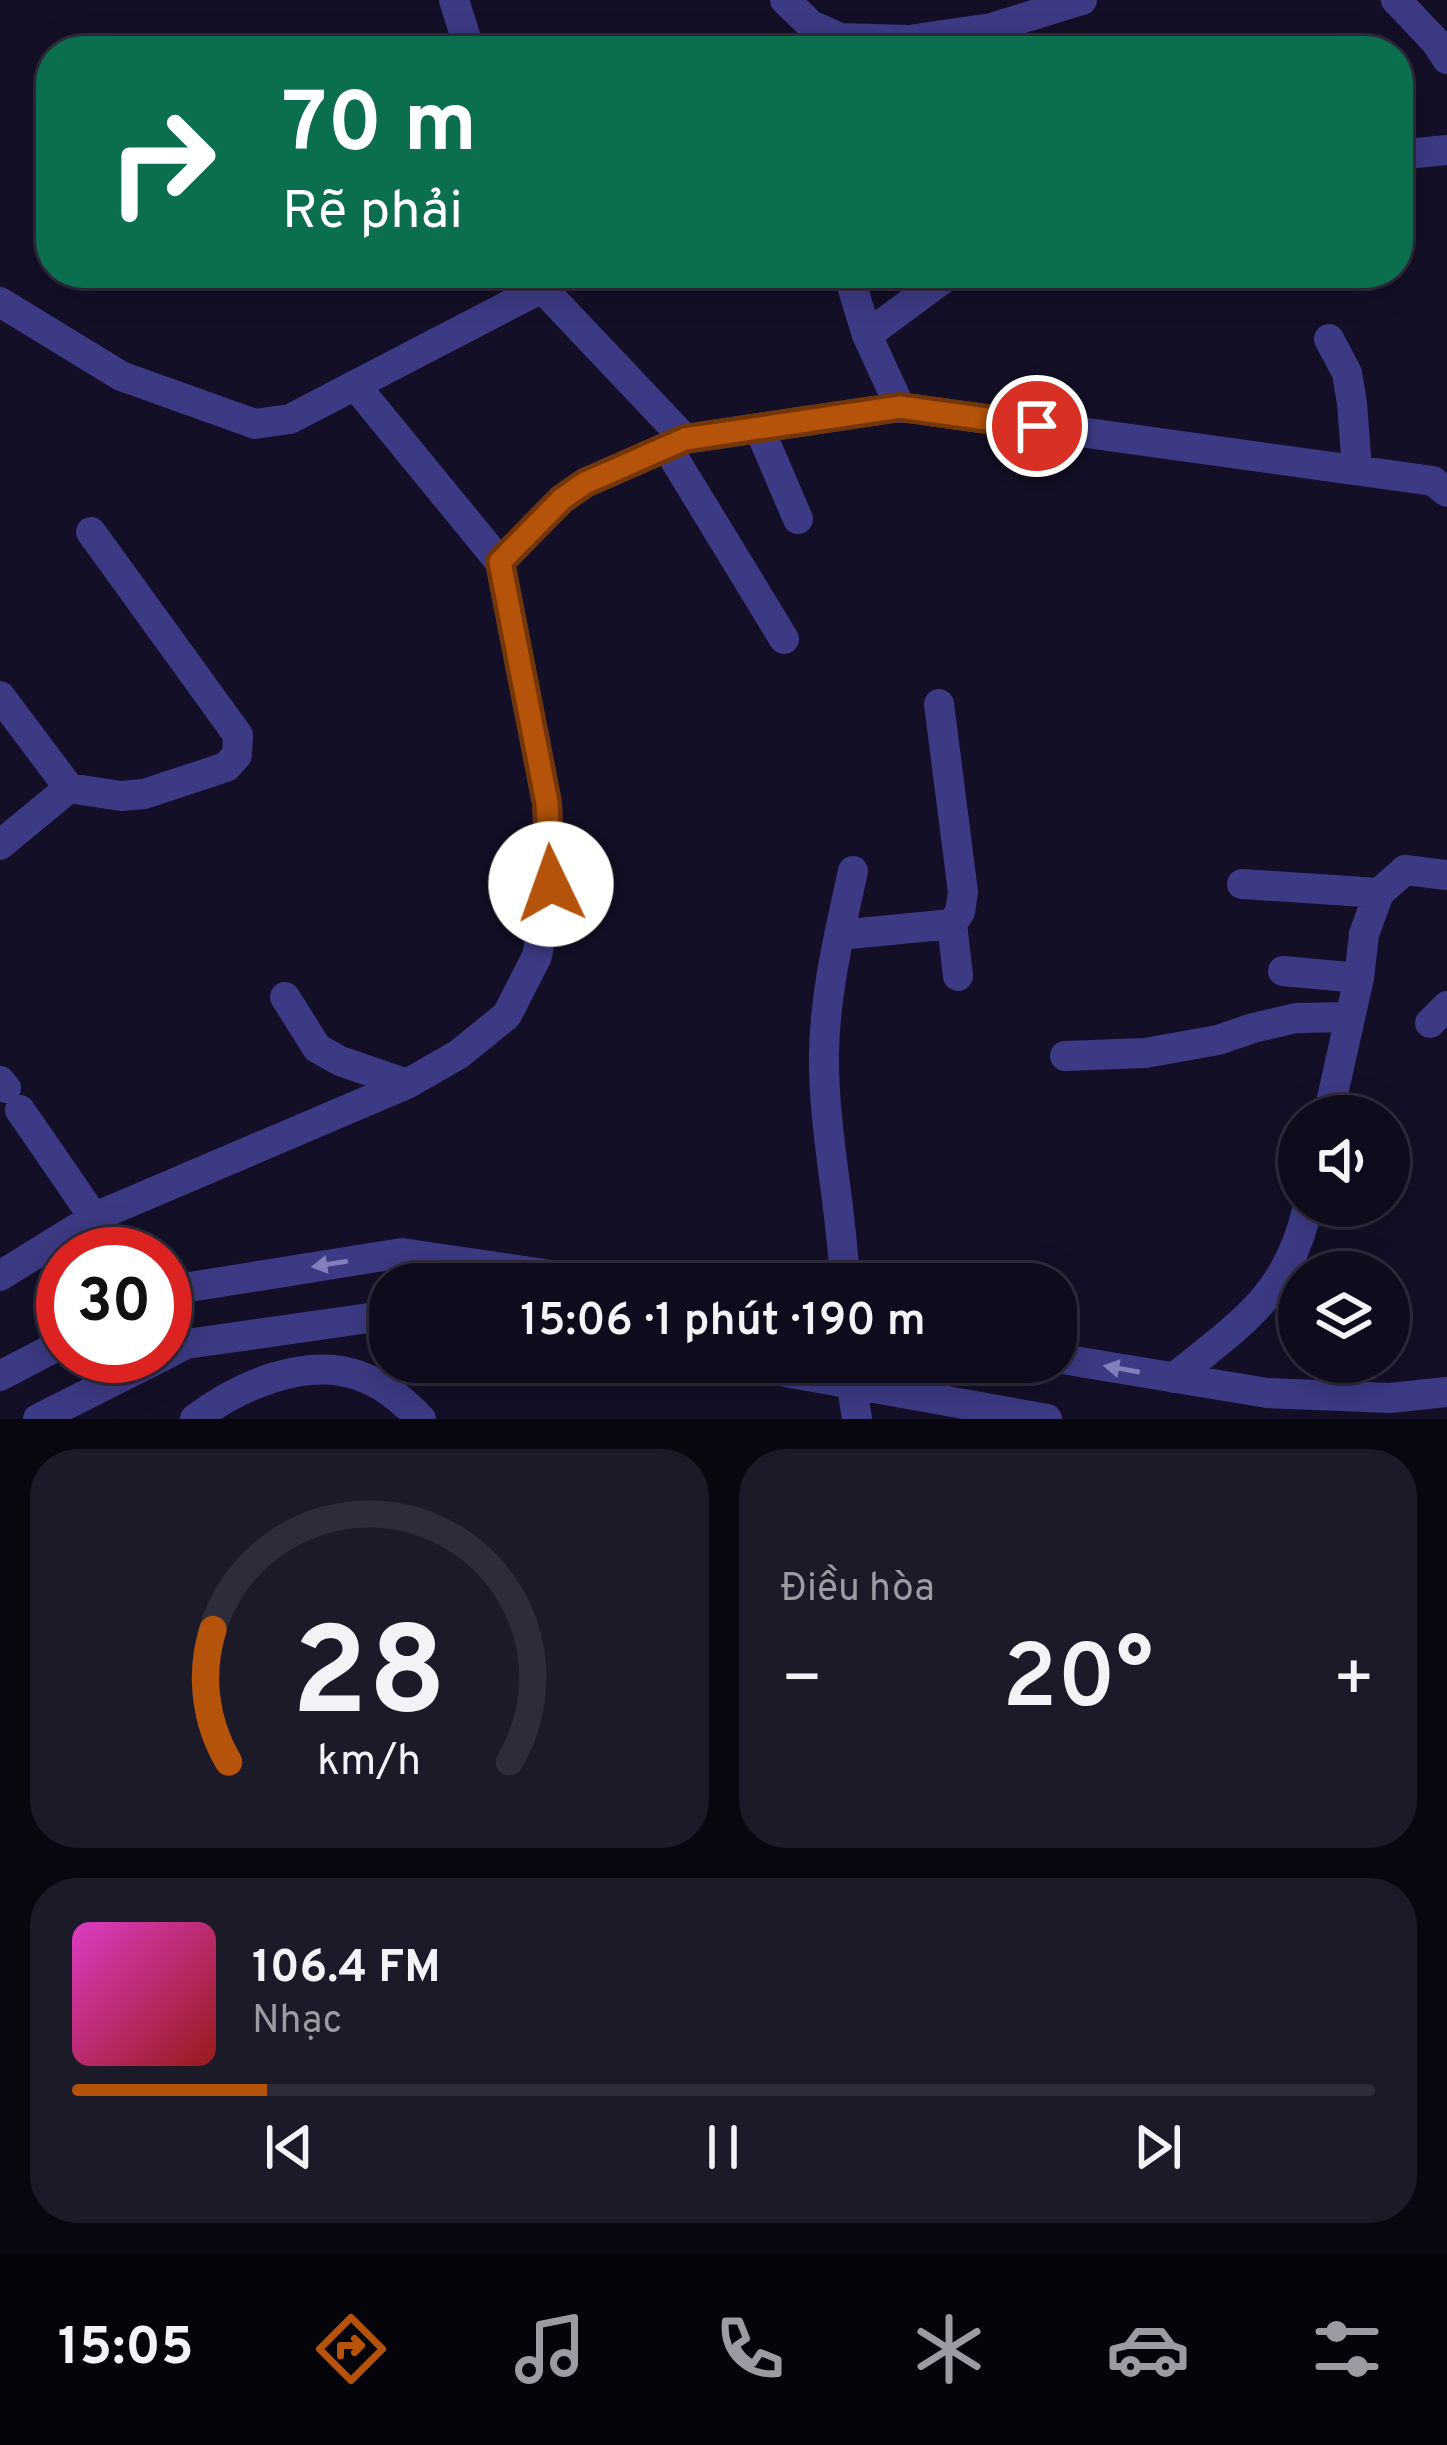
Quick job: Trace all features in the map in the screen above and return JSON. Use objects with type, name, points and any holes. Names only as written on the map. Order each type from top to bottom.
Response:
[{"type":"street","points":[[454,0],[465,36]]},
{"type":"street","points":[[785,0],[811,26],[835,36]]},
{"type":"street","points":[[936,36],[991,28],[1082,0]]},
{"type":"street","points":[[1396,0],[1447,59]]},
{"type":"street","points":[[1413,152],[1447,149]]},
{"type":"street","points":[[0,302],[121,376],[255,424],[290,419],[528,288]]},
{"type":"street","points":[[546,288],[676,443],[784,639]]},
{"type":"street","points":[[853,288],[867,335],[900,407]]},
{"type":"street","points":[[867,335],[931,288]]},
{"type":"street","points":[[1329,339],[1347,373],[1357,470]]},
{"type":"street","points":[[0,1276],[95,1217],[407,1084],[459,1054],[507,1016],[537,956],[551,884],[547,803],[500,562],[355,385]]},
{"type":"street","points":[[500,562],[562,499],[585,483],[676,443],[900,407],[1432,481],[1447,492]]},
{"type":"street","points":[[759,428],[798,519]]},
{"type":"street","points":[[0,696],[69,788],[121,796],[144,794],[226,767],[237,754],[238,735],[91,532]]},
{"type":"street","points":[[939,704],[963,892],[960,912],[952,924],[958,976]]},
{"type":"street","points":[[0,845],[69,788]]},
{"type":"street","points":[[1333,1095],[1364,934],[1379,893],[1405,870],[1447,875]]},
{"type":"street","points":[[843,1263],[824,1053],[829,986],[854,871]]},
{"type":"street","points":[[1242,884],[1379,893]]},
{"type":"street","points":[[839,935],[952,924]]},
{"type":"street","points":[[1283,971],[1359,978]]},
{"type":"street","points":[[285,997],[317,1048],[407,1084]]},
{"type":"street","points":[[1065,1056],[1145,1053],[1296,1018],[1350,1017]]},
{"type":"street","points":[[6,1090],[101,1227]]},
{"type":"street","points":[[1174,1378],[1261,1306],[1289,1266],[1301,1227]]},
{"type":"street","points":[[192,1287],[402,1252],[460,1263]]},
{"type":"street","points":[[192,1343],[369,1318]]},
{"type":"street","points":[[0,1376],[36,1357]]},
{"type":"street","points":[[1077,1362],[1174,1378],[1239,1404],[1267,1394],[1390,1398],[1447,1392]]},
{"type":"street","points":[[194,1419],[220,1400],[265,1380],[312,1370],[358,1375],[398,1396],[421,1419]]},
{"type":"street","points":[[38,1419],[106,1383]]},
{"type":"street","points":[[851,1383],[856,1419]]},
{"type":"street","points":[[892,1383],[1047,1419]]},
{"type":"route","points":[[551,884],[547,803],[500,562],[562,499],[585,483],[685,439],[900,407],[1037,426]]}]
